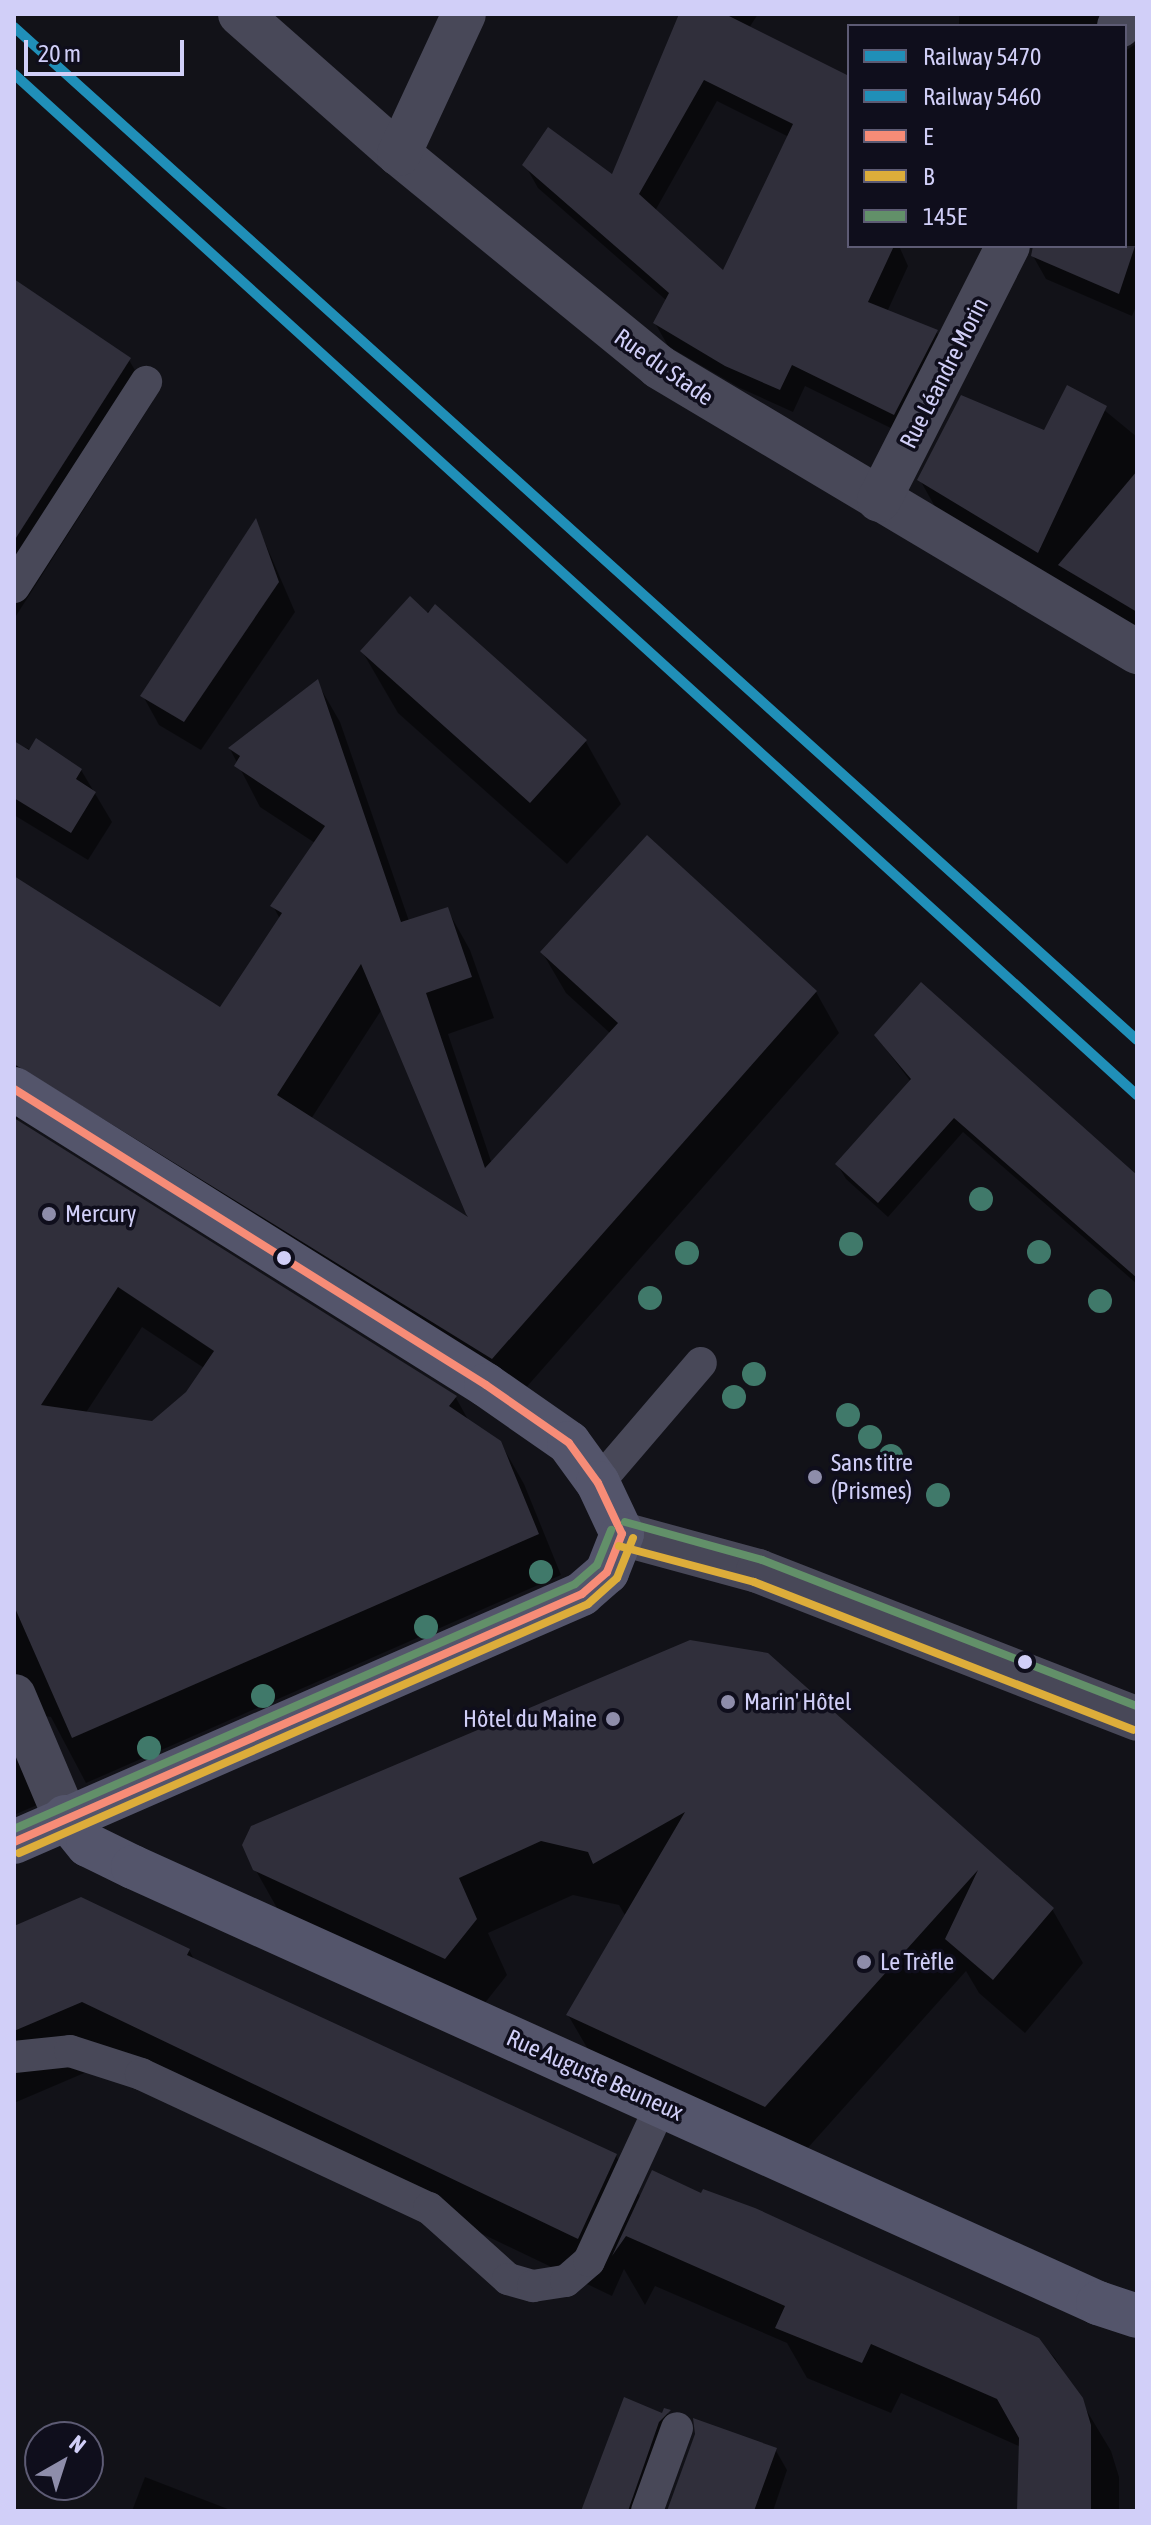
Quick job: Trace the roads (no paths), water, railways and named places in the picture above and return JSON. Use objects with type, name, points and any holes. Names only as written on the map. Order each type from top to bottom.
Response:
[{"type":"street","name":"Rue du Stade","points":[[240,14],[399,154],[659,367],[1137,652]]},
{"type":"street","points":[[399,154],[464,14]]},
{"type":"street","name":"Rue Léandre Morin","points":[[879,500],[1007,248]]},
{"type":"street","points":[[14,1089],[486,1385],[569,1443],[598,1483],[622,1534],[607,1572],[582,1594],[65,1817],[14,1842]]},
{"type":"street","points":[[622,1534],[758,1571],[1137,1719]]},
{"type":"street","points":[[14,1696],[65,1817]]},
{"type":"street","name":"Rue Auguste Beuneux","points":[[65,1817],[99,1851],[1137,2316]]},
{"type":"lane","points":[[14,587],[146,382]]},
{"type":"lane","points":[[598,1483],[701,1363]]},
{"type":"lane","points":[[14,2057],[70,2051],[141,2074],[429,2208],[508,2279],[533,2286],[566,2281],[589,2261],[661,2105]]},
{"type":"lane","points":[[647,2511],[677,2428]]},
{"type":"rail line","name":"5460","points":[[14,27],[1137,1040]]},
{"type":"rail line","name":"5470","points":[[14,74],[1137,1095]]},
{"type":"place","name":"Mercury","points":[[49,1214]]},
{"type":"place","name":"Sans titre (Prismes)","points":[[815,1477]]},
{"type":"place","name":"Marin' Hôtel","points":[[728,1702]]},
{"type":"place","name":"Hôtel du Maine","points":[[613,1719]]},
{"type":"place","name":"Le Trèfle","points":[[864,1962]]}]
